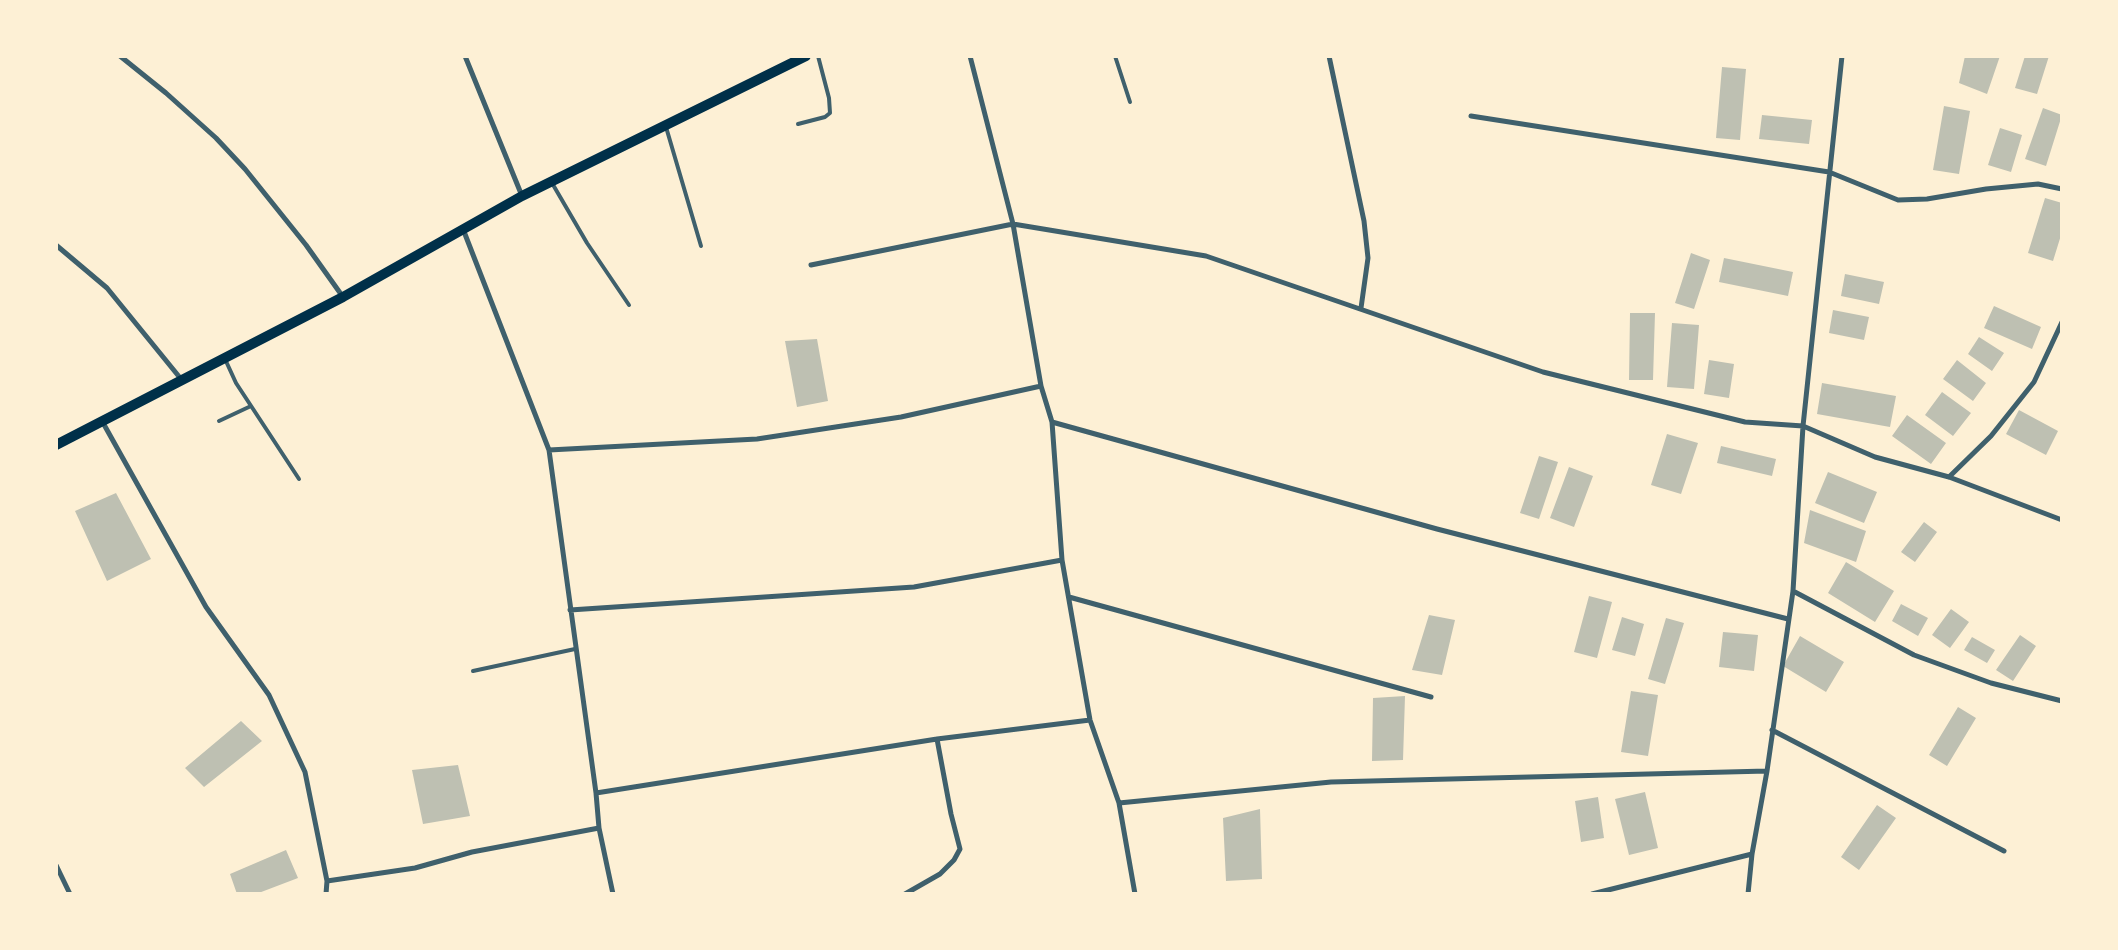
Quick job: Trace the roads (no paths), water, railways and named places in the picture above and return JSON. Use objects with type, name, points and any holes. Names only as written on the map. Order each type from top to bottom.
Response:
[{"type":"main road","points":[[56,445],[342,298],[522,196],[806,56]]},
{"type":"street","points":[[120,56],[166,93],[216,138],[245,169],[306,245],[342,298]]},
{"type":"street","points":[[465,56],[522,196]]},
{"type":"street","points":[[970,56],[1013,224],[1041,386],[1052,422],[1062,560],[1090,720],[1118,803],[1135,894]]},
{"type":"street","points":[[1329,56],[1364,221],[1368,258],[1361,308]]},
{"type":"street","points":[[1748,894],[1752,854],[1767,771],[1793,592],[1804,426],[1842,56]]},
{"type":"street","points":[[1471,116],[1829,172],[1898,200],[1927,199],[1986,189],[2038,184],[2062,189]]},
{"type":"street","points":[[811,265],[1013,224],[1206,256],[1543,372],[1744,422],[1804,426],[1876,458],[1949,477],[2062,520]]},
{"type":"street","points":[[463,228],[549,450],[596,793],[599,828],[613,894]]},
{"type":"street","points":[[56,245],[107,288],[182,379]]},
{"type":"street","points":[[1949,477],[1991,436],[2034,382],[2062,322]]},
{"type":"street","points":[[549,450],[757,439],[901,417],[1041,386]]},
{"type":"street","points":[[102,421],[206,607],[269,695],[305,772],[327,881],[326,894]]},
{"type":"street","points":[[1052,422],[1437,529],[1788,619]]},
{"type":"street","points":[[570,610],[914,587],[1062,560]]},
{"type":"street","points":[[1793,592],[1914,656],[1991,683],[2062,701]]},
{"type":"street","points":[[1069,597],[1431,696]]},
{"type":"street","points":[[596,793],[937,739],[1090,720]]},
{"type":"street","points":[[1772,730],[2004,851]]},
{"type":"street","points":[[905,894],[940,874],[954,860],[960,849],[951,814],[937,739]]},
{"type":"street","points":[[1118,803],[1331,782],[1767,771]]},
{"type":"street","points":[[327,881],[415,868],[472,852],[599,828]]},
{"type":"street","points":[[1592,894],[1752,854]]},
{"type":"street","points":[[56,865],[70,894]]},
{"type":"lane","points":[[798,124],[825,117],[830,113],[829,98],[818,56]]},
{"type":"lane","points":[[1115,56],[1130,102]]},
{"type":"lane","points":[[665,125],[701,246]]},
{"type":"lane","points":[[551,181],[586,243],[629,304]]},
{"type":"lane","points":[[224,357],[236,383],[299,479]]},
{"type":"lane","points":[[218,421],[251,406]]},
{"type":"lane","points":[[473,671],[575,649]]}]
